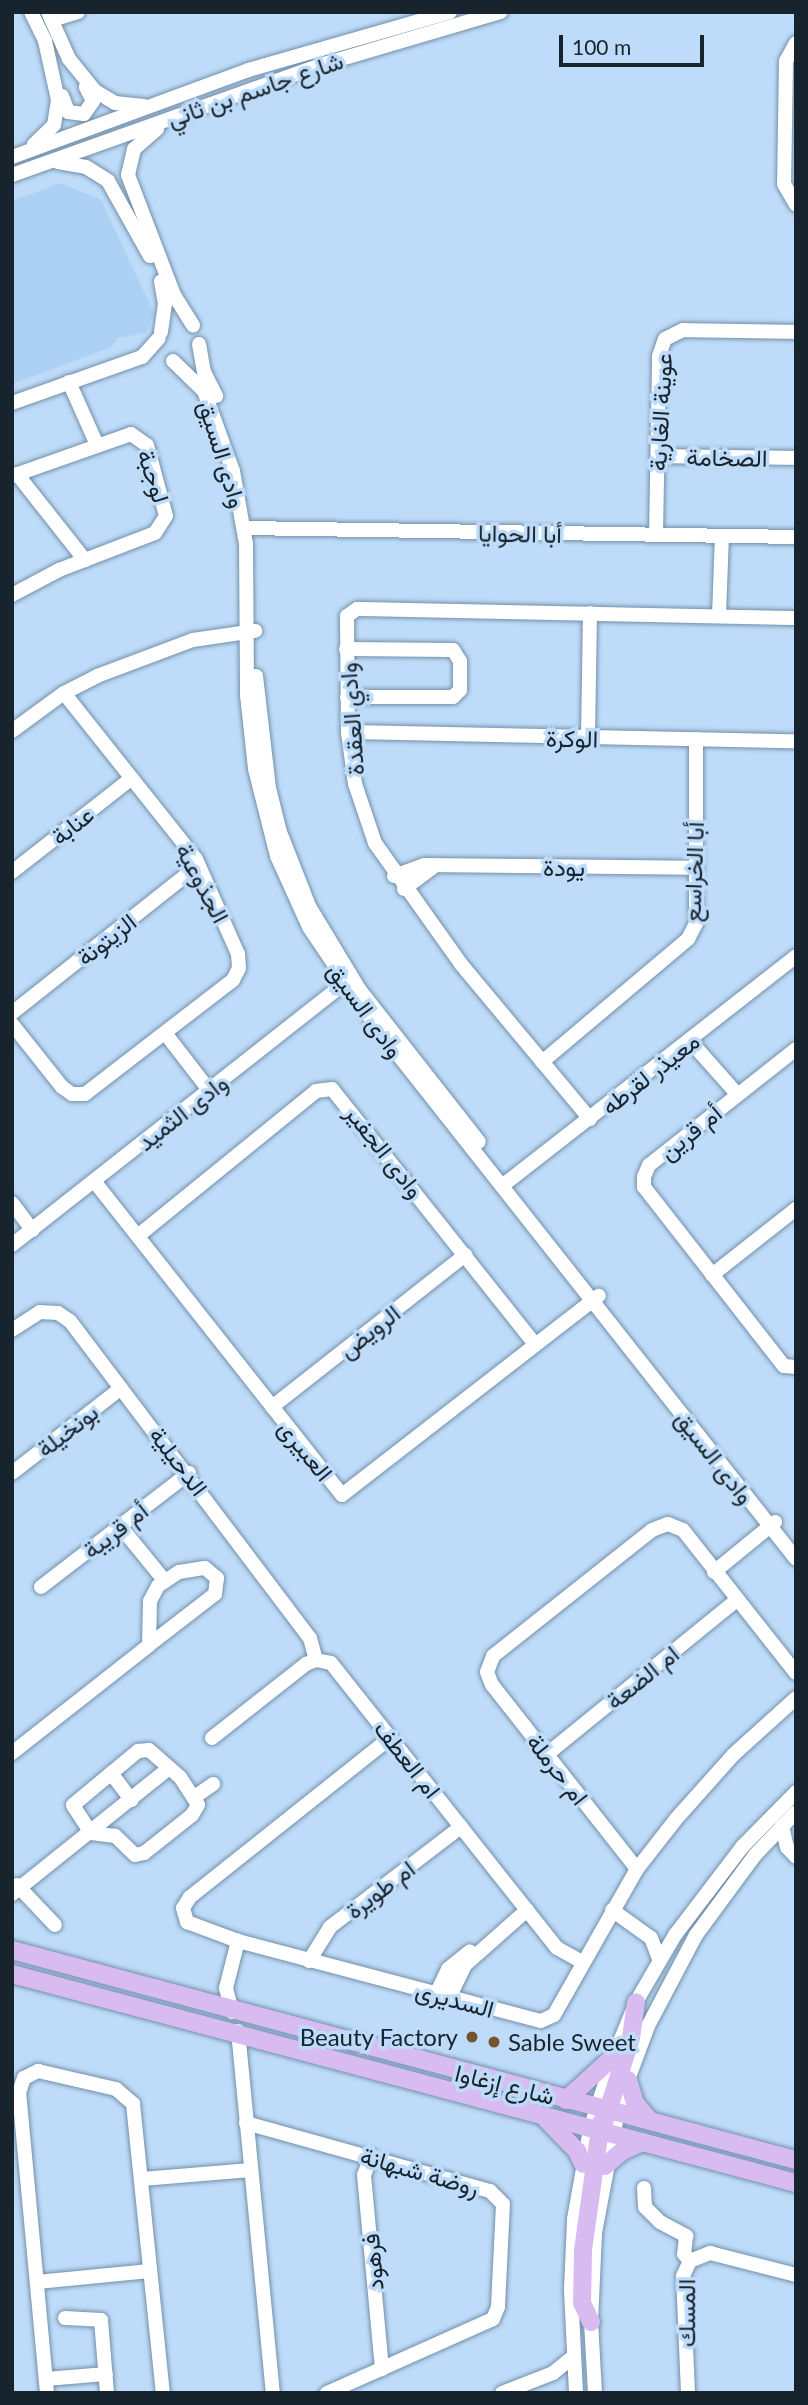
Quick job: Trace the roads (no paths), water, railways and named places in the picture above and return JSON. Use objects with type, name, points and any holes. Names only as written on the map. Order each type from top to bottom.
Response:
[{"type":"main road","name":"شارع إزغاوا","points":[[12,1950],[209,2006],[566,2100],[643,2143],[796,2183]]},
{"type":"main road","points":[[12,1960],[46,1959]]},
{"type":"main road","name":"شارع إزغاوا","points":[[12,1974],[237,2031],[544,2117],[650,2122],[795,2162]]},
{"type":"main road","points":[[591,2322],[582,2303],[583,2250],[603,2121],[631,2038],[636,2002]]},
{"type":"main road","points":[[566,2100],[614,2056]]},
{"type":"main road","points":[[628,2080],[635,2103],[650,2122]]},
{"type":"main road","points":[[435,2087],[483,2090],[603,2121],[795,2162]]},
{"type":"main road","points":[[544,2117],[577,2151],[583,2164]]},
{"type":"main road","points":[[605,2166],[622,2151],[643,2143]]},
{"type":"street","points":[[31,12],[66,108],[80,116],[93,101],[50,16],[78,12]]},
{"type":"street","name":"شارع جاسم بن ثاني","points":[[12,156],[248,70],[450,12]]},
{"type":"street","name":"شارع جاسم بن ثاني","points":[[12,175],[324,64],[501,12]]},
{"type":"street","points":[[794,45],[786,61],[784,184],[796,205]]},
{"type":"street","points":[[79,72],[109,100],[152,106]]},
{"type":"street","points":[[12,156],[41,140],[54,125],[55,78]]},
{"type":"street","points":[[12,404],[142,357],[170,360],[192,357],[200,344],[193,326],[174,295],[128,175],[137,144],[180,115]]},
{"type":"street","points":[[43,164],[78,164],[108,181],[161,279],[165,304],[160,335],[170,360]]},
{"type":"street","points":[[142,357],[160,335],[178,321],[193,326]]},
{"type":"street","name":"عوينة الغارية","points":[[656,535],[659,356],[669,335],[691,330],[796,332]]},
{"type":"street","name":"وادى السيق","points":[[200,344],[204,372],[241,467],[248,527],[252,631],[262,746],[277,822],[309,906],[348,981],[774,1523],[796,1559]]},
{"type":"street","name":"وادى السيق","points":[[170,360],[194,377],[212,409],[248,527]]},
{"type":"street","points":[[69,382],[97,445]]},
{"type":"street","name":"لوجبة","points":[[12,595],[85,560],[155,533],[166,516],[143,440],[131,434],[15,475]]},
{"type":"street","name":"الصخامة","points":[[658,456],[796,458]]},
{"type":"street","points":[[15,475],[85,560]]},
{"type":"street","name":"أبا الحوايا","points":[[248,527],[796,537]]},
{"type":"street","points":[[719,616],[722,536]]},
{"type":"street","name":"وادي العقدة","points":[[590,1119],[404,889],[375,843],[355,784],[348,732],[347,617],[357,609],[796,618]]},
{"type":"street","points":[[588,738],[590,613]]},
{"type":"street","points":[[12,731],[64,693],[193,640],[252,631]]},
{"type":"street","points":[[346,649],[453,650],[460,661],[460,690],[453,697],[347,697]]},
{"type":"street","name":"الجذوعية","points":[[12,1024],[62,1087],[79,1095],[92,1092],[233,980],[239,968],[238,954],[200,866],[64,693]]},
{"type":"street","name":"الوكرة","points":[[348,732],[796,741]]},
{"type":"street","name":"أبا الخراسع","points":[[542,1062],[688,939],[696,923],[693,868],[696,739]]},
{"type":"street","name":"عنابة","points":[[12,872],[132,778]]},
{"type":"street","name":"الزيتونة","points":[[12,1013],[200,866]]},
{"type":"street","name":"يودة","points":[[394,876],[414,866],[693,868]]},
{"type":"street","points":[[404,889],[435,866]]},
{"type":"street","name":"معيذر لقرطه","points":[[506,1183],[691,1042],[796,956]]},
{"type":"street","name":"وادى الثميد","points":[[12,1245],[348,981]]},
{"type":"street","points":[[165,1033],[209,1090]]},
{"type":"street","name":"أم قرين","points":[[691,1042],[737,1094]]},
{"type":"street","name":"أم قرين","points":[[796,1049],[649,1165],[644,1177],[645,1187],[784,1366],[796,1367]]},
{"type":"street","name":"وادى الجفير","points":[[139,1235],[316,1091],[332,1089],[534,1343]]},
{"type":"street","name":"العبيرى","points":[[94,1181],[342,1495],[534,1343],[596,1298]]},
{"type":"street","points":[[12,1203],[32,1230]]},
{"type":"street","points":[[712,1275],[796,1209]]},
{"type":"street","name":"الرويض","points":[[272,1407],[466,1255]]},
{"type":"street","name":"الدحيلية","points":[[12,1330],[40,1312],[63,1316],[189,1473],[310,1638],[316,1660]]},
{"type":"street","name":"بونخيلة","points":[[12,1473],[121,1388]]},
{"type":"street","name":"أم قريبة","points":[[41,1587],[189,1473]]},
{"type":"street","points":[[774,1523],[714,1572],[796,1673]]},
{"type":"street","name":"وادى السيق","points":[[774,1523],[796,1544]]},
{"type":"street","name":"ام حرملة","points":[[637,1869],[492,1685],[489,1664],[495,1654],[659,1525],[683,1530],[714,1572]]},
{"type":"street","points":[[120,1526],[164,1580]]},
{"type":"street","points":[[12,1753],[215,1594],[218,1586],[212,1571],[205,1568],[164,1580],[150,1601],[149,1645]]},
{"type":"street","name":"ام الضعة","points":[[546,1755],[737,1600]]},
{"type":"street","points":[[212,1738],[316,1660]]},
{"type":"street","name":"ام العطف","points":[[316,1660],[334,1666],[556,1948],[582,1962]]},
{"type":"street","name":"السديرى","points":[[390,1738],[186,1901],[183,1913],[191,1926],[238,1941],[442,1996],[547,2021],[554,2015],[637,1869],[713,1776],[796,1698]]},
{"type":"street","points":[[91,1833],[73,1805],[110,1773],[146,1749],[196,1796]]},
{"type":"street","points":[[55,1925],[16,1889],[91,1833],[169,1768]]},
{"type":"street","points":[[110,1773],[131,1800]]},
{"type":"street","points":[[91,1833],[111,1835],[131,1853],[141,1854],[192,1815],[196,1796],[213,1784]]},
{"type":"street","points":[[594,2393],[591,2322],[595,2233],[605,2166],[603,2121],[614,2056],[636,2002],[675,1935],[735,1855],[796,1792]]},
{"type":"street","points":[[575,2390],[572,2242],[583,2164],[603,2121],[628,2080],[679,1964],[718,1902],[766,1843],[796,1812]]},
{"type":"street","points":[[782,1826],[791,1852]]},
{"type":"street","name":"ام طويرة","points":[[309,1961],[330,1927],[461,1827]]},
{"type":"street","points":[[766,1843],[791,1852]]},
{"type":"street","points":[[442,1996],[453,1964],[527,1910]]},
{"type":"street","points":[[612,1910],[651,1938],[659,1959]]},
{"type":"street","points":[[651,1938],[675,1935]]},
{"type":"street","points":[[232,2012],[226,1988],[238,1941]]},
{"type":"street","points":[[209,2006],[226,1988]]},
{"type":"street","points":[[237,2031],[244,2059],[246,2123],[273,2393]]},
{"type":"street","points":[[244,2059],[262,2038]]},
{"type":"street","points":[[106,2374],[47,2386],[37,2282],[19,2174],[19,2089],[24,2078],[38,2071],[116,2089],[128,2096],[134,2108],[163,2393]]},
{"type":"street","name":"روضة شبهانة","points":[[246,2123],[490,2191],[500,2200],[504,2213],[496,2315],[486,2324],[327,2393]]},
{"type":"street","name":"فرهود","points":[[371,2156],[364,2175],[382,2369]]},
{"type":"street","points":[[142,2179],[251,2170]]},
{"type":"street","points":[[644,2188],[645,2207],[660,2222],[686,2236],[684,2252],[690,2261]]},
{"type":"street","name":"المسك","points":[[688,2393],[683,2276],[690,2261],[710,2253],[796,2276]]},
{"type":"street","points":[[37,2282],[149,2271]]},
{"type":"street","points":[[65,2318],[101,2320],[107,2393]]},
{"type":"street","points":[[502,2393],[554,2372],[573,2357]]},
{"type":"street","points":[[554,2372],[575,2390]]},
{"type":"place","name":"Beauty Factory","points":[[472,2037]]},
{"type":"place","name":"Sable Sweet","points":[[494,2042]]}]
